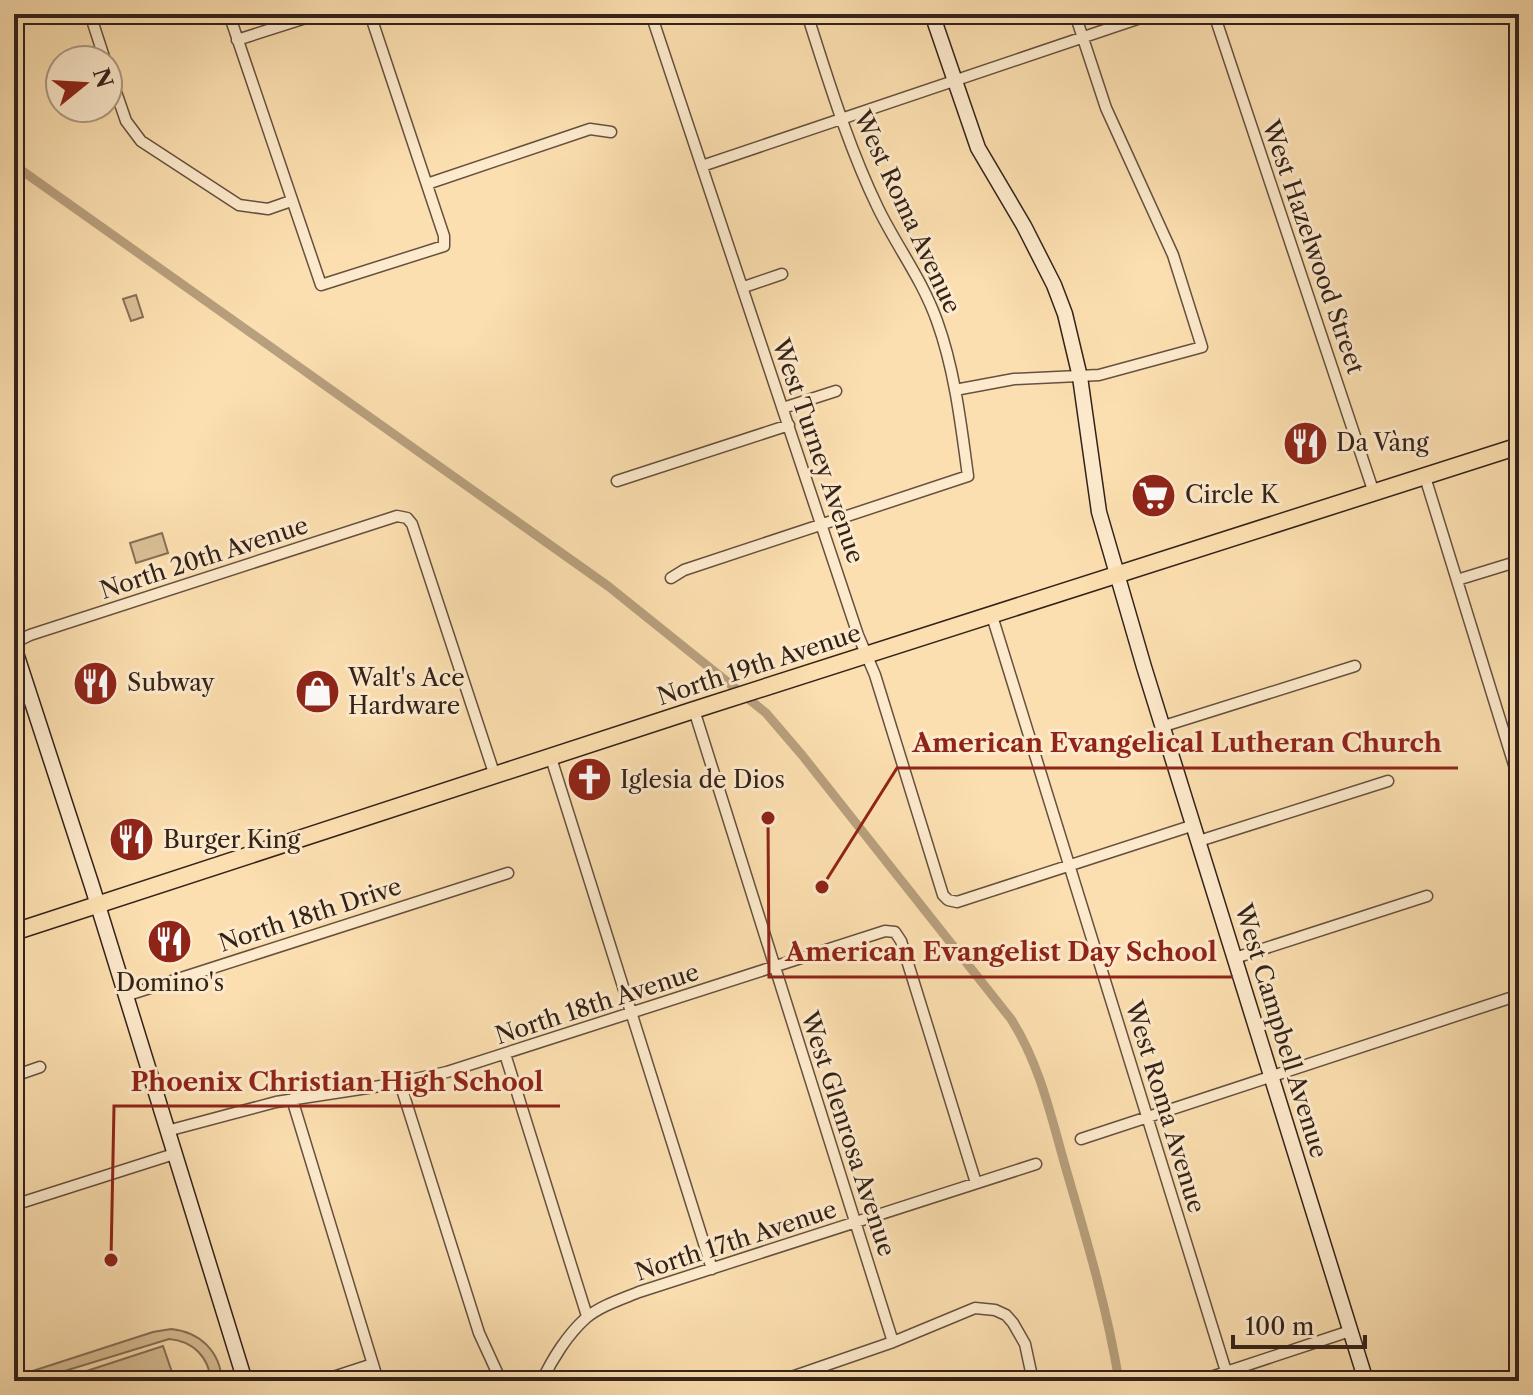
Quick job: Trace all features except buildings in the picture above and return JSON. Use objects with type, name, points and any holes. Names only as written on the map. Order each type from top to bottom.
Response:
[{"type":"main road","name":"North 19th Avenue","points":[[14,932],[1519,446]]},
{"type":"street","points":[[90,14],[100,44]]},
{"type":"street","points":[[229,14],[321,285],[444,246],[444,236],[370,14]]},
{"type":"street","points":[[237,40],[318,14]]},
{"type":"street","name":"West Turney Avenue","points":[[651,14],[867,655],[940,889],[948,900],[957,902],[1070,866]]},
{"type":"street","name":"West Roma Avenue","points":[[807,14],[841,118],[880,212],[922,285],[938,323],[955,390],[968,476],[822,525]]},
{"type":"street","name":"West Campbell Avenue","points":[[932,14],[978,148],[1024,226],[1065,314],[1080,377],[1096,497],[1118,575],[1366,1381]]},
{"type":"street","points":[[955,390],[1014,379],[1080,377],[1129,368],[1202,347],[1173,255],[1106,108],[1075,14]]},
{"type":"street","points":[[702,166],[1152,14]]},
{"type":"street","name":"West Hazelwood Street","points":[[1214,14],[1374,493]]},
{"type":"street","points":[[124,115],[141,141],[239,205],[268,209],[291,201]]},
{"type":"street","points":[[427,184],[590,129],[611,132]]},
{"type":"street","points":[[744,287],[782,274]]},
{"type":"street","points":[[783,408],[836,391]]},
{"type":"street","points":[[617,481],[789,425]]},
{"type":"street","points":[[1425,477],[1519,781]]},
{"type":"street","name":"North 20th Avenue","points":[[14,645],[32,634],[397,516],[407,518],[412,524],[495,776]]},
{"type":"street","points":[[671,578],[684,570],[822,525]]},
{"type":"street","points":[[1457,580],[1519,561]]},
{"type":"street","name":"West Roma Avenue","points":[[992,616],[1228,1376]]},
{"type":"street","points":[[14,645],[245,1381]]},
{"type":"street","points":[[1164,726],[1355,666]]},
{"type":"street","name":"West Glenrosa Avenue","points":[[694,710],[893,1342]]},
{"type":"street","points":[[551,758],[712,1269]]},
{"type":"street","points":[[1199,841],[1388,781]]},
{"type":"street","points":[[1070,866],[1194,825]]},
{"type":"street","name":"North 18th Drive","points":[[125,996],[508,873]]},
{"type":"street","points":[[1235,958],[1427,896]]},
{"type":"street","name":"North 18th Avenue","points":[[167,1131],[292,1099],[400,1083],[505,1054],[885,931],[895,932],[901,941],[976,1183]]},
{"type":"street","points":[[1081,1139],[1519,995]]},
{"type":"street","points":[[505,1054],[587,1316],[551,1361],[542,1381]]},
{"type":"street","points":[[14,1076],[40,1067]]},
{"type":"street","points":[[400,1083],[479,1333],[501,1381]]},
{"type":"street","points":[[292,1099],[294,1114],[378,1381]]},
{"type":"street","points":[[14,1205],[174,1154]]},
{"type":"street","name":"North 17th Avenue","points":[[587,1316],[639,1292],[1036,1164]]},
{"type":"street","points":[[780,1381],[893,1342],[975,1308],[995,1310],[1013,1323],[1025,1344],[1033,1381]]},
{"type":"street","points":[[1199,1381],[1228,1376],[1350,1331]]},
{"type":"street","points":[[321,1381],[373,1364]]},
{"type":"shaded area","points":[[136,295],[143,317],[131,321],[123,299]]},
{"type":"shaded area","points":[[162,533],[168,553],[136,563],[130,543]]},
{"type":"shaded area","points":[[171,1329],[191,1334],[207,1345],[217,1361],[222,1381],[211,1381],[207,1365],[192,1347],[169,1339],[32,1381],[14,1381],[14,1377]]},
{"type":"shaded area","points":[[163,1346],[175,1381],[56,1381]]},
{"type":"waterway","points":[[14,165],[608,586],[766,713],[1011,1019],[1021,1036],[1043,1088],[1054,1125],[1102,1298],[1119,1381]]},
{"type":"place","name":"Da Vàng","points":[[1305,443]]},
{"type":"place","name":"Circle K","points":[[1154,495]]},
{"type":"place","name":"Subway","points":[[96,683]]},
{"type":"place","name":"Walt's Ace Hardware","points":[[317,692]]},
{"type":"place","name":"Iglesia de Dios","points":[[589,780]]},
{"type":"place","name":"American Evangelist Day School","points":[[768,818]]},
{"type":"place","name":"Burger King","points":[[132,840]]},
{"type":"place","name":"American Evangelical Lutheran Church","points":[[822,887]]},
{"type":"place","name":"Domino's","points":[[170,941]]},
{"type":"place","name":"Phoenix Christian High School","points":[[111,1260]]}]
